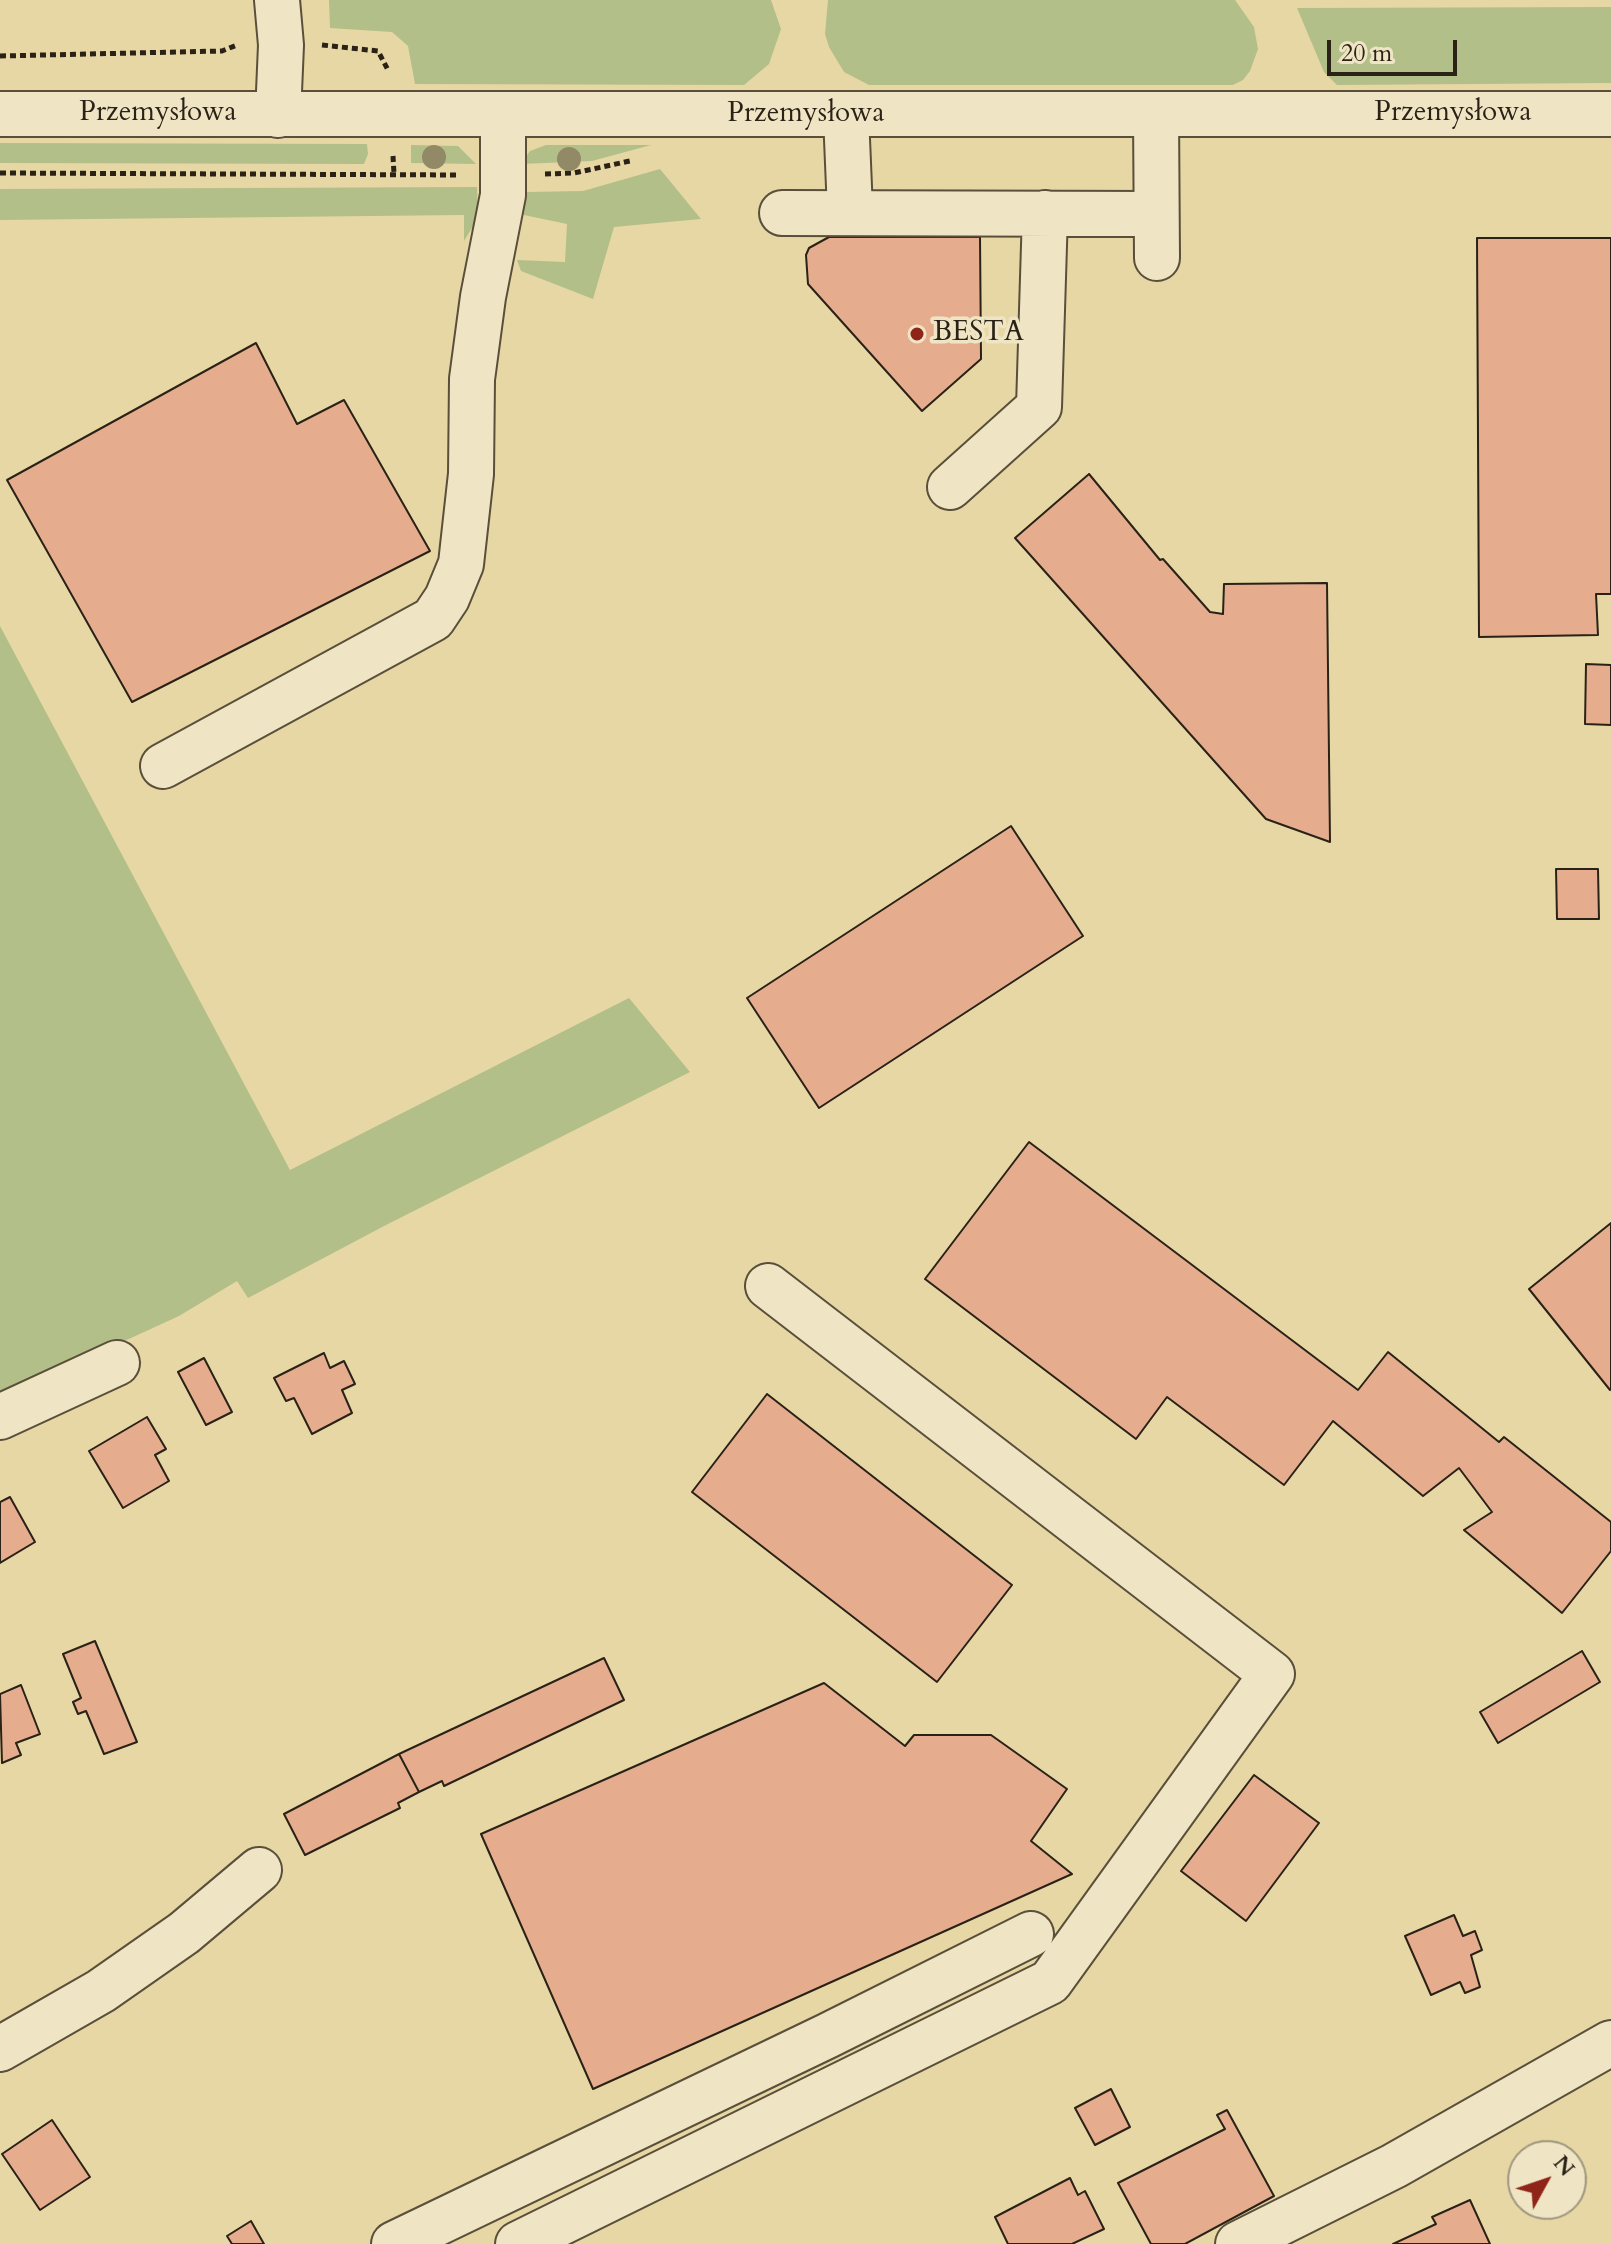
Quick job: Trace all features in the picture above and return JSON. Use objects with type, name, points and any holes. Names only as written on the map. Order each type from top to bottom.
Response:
[{"type":"street","points":[[277,0],[281,45],[278,115]]},
{"type":"street","name":"Przemysłowa","points":[[0,114],[1611,114]]},
{"type":"street","points":[[1156,114],[1157,258]]},
{"type":"street","points":[[163,766],[433,619],[447,598],[461,564],[471,474],[472,379],[483,297],[498,231],[503,175],[503,115]]},
{"type":"street","points":[[846,115],[850,211]]},
{"type":"street","points":[[782,213],[1156,214]]},
{"type":"street","points":[[950,487],[1039,407],[1045,213]]},
{"type":"street","points":[[518,2244],[1050,1982],[1272,1674],[768,1286]]},
{"type":"street","points":[[0,1417],[117,1363]]},
{"type":"street","points":[[0,2049],[113,1983],[184,1933],[259,1870]]},
{"type":"street","points":[[394,2244],[827,2036],[1031,1934]]},
{"type":"street","points":[[1238,2244],[1394,2166],[1611,2043]]},
{"type":"path","points":[[0,56],[222,51],[238,45]]},
{"type":"path","points":[[320,45],[378,51],[385,60],[390,86]]},
{"type":"path","points":[[0,173],[503,175],[574,173],[633,160]]},
{"type":"green space","points":[[329,0],[771,0],[781,29],[769,64],[744,85],[415,84],[408,46],[392,32],[330,28]]},
{"type":"green space","points":[[828,0],[1235,0],[1254,27],[1258,49],[1250,71],[1243,80],[1233,85],[869,85],[844,72],[829,47],[825,34]]},
{"type":"green space","points":[[1611,7],[1611,83],[1337,85],[1324,72],[1297,8]]},
{"type":"green space","points":[[0,143],[367,144],[368,154],[364,164],[0,163]]},
{"type":"green space","points":[[411,145],[458,146],[476,164],[411,163]]},
{"type":"green space","points":[[546,145],[651,145],[592,161],[521,164],[530,151]]},
{"type":"green space","points":[[660,169],[701,219],[614,227],[593,299],[521,271],[517,260],[565,262],[567,224],[519,214],[525,192],[583,191]]},
{"type":"green space","points":[[477,187],[478,218],[464,241],[464,215],[0,220],[0,189]]},
{"type":"green space","points":[[0,626],[290,1170],[629,998],[690,1072],[248,1298],[237,1281],[179,1316],[0,1398]]},
{"type":"building","name":"BESTA","points":[[829,237],[980,237],[981,359],[922,411],[808,284],[806,255],[809,248]]},
{"type":"building","points":[[1477,238],[1611,238],[1611,594],[1596,594],[1598,635],[1479,637]]},
{"type":"building","points":[[256,343],[297,424],[344,400],[430,551],[132,702],[7,480]]},
{"type":"building","points":[[1089,474],[1160,560],[1163,559],[1210,612],[1223,614],[1224,584],[1327,583],[1330,842],[1266,819],[1015,538]]},
{"type":"building","points":[[1586,664],[1611,665],[1611,725],[1585,724]]},
{"type":"building","points":[[1011,826],[1083,936],[819,1108],[747,998]]},
{"type":"building","points":[[1556,869],[1598,869],[1599,919],[1557,919]]},
{"type":"building","points":[[1029,1142],[1358,1390],[1388,1352],[1499,1442],[1504,1437],[1611,1522],[1611,1551],[1562,1613],[1464,1530],[1492,1512],[1459,1468],[1423,1496],[1333,1421],[1284,1485],[1167,1397],[1136,1439],[925,1279]]},
{"type":"building","points":[[1611,1223],[1611,1389],[1610,1390],[1529,1289]]},
{"type":"building","points":[[324,1353],[330,1368],[344,1361],[355,1384],[342,1390],[352,1413],[312,1434],[294,1398],[286,1401],[274,1378]]},
{"type":"building","points":[[204,1358],[232,1412],[206,1425],[178,1372]]},
{"type":"building","points":[[767,1394],[1012,1585],[937,1682],[692,1492]]},
{"type":"building","points":[[147,1417],[166,1449],[155,1455],[169,1481],[123,1508],[89,1451]]},
{"type":"building","points":[[10,1497],[35,1542],[0,1563],[0,1502]]},
{"type":"building","points":[[95,1641],[137,1742],[104,1754],[86,1711],[78,1714],[73,1702],[81,1698],[63,1654]]},
{"type":"building","points":[[1582,1651],[1600,1682],[1498,1743],[1480,1712]]},
{"type":"building","points":[[604,1658],[624,1700],[444,1786],[442,1781],[419,1792],[399,1754]]},
{"type":"building","points":[[824,1683],[905,1746],[914,1735],[991,1735],[1067,1789],[1031,1841],[1072,1874],[593,2089],[481,1834]]},
{"type":"building","points":[[21,1685],[40,1734],[16,1743],[21,1755],[2,1763],[0,1694]]},
{"type":"building","points":[[399,1754],[419,1792],[398,1803],[400,1808],[305,1855],[284,1814]]},
{"type":"building","points":[[1254,1775],[1319,1823],[1246,1921],[1181,1871]]},
{"type":"building","points":[[1454,1915],[1463,1936],[1475,1931],[1482,1950],[1471,1955],[1480,1987],[1465,1993],[1460,1982],[1431,1995],[1405,1936]]},
{"type":"building","points":[[1111,2089],[1130,2127],[1095,2145],[1075,2108]]},
{"type":"building","points":[[1227,2110],[1274,2196],[1185,2244],[1151,2244],[1118,2183],[1225,2129],[1217,2115]]},
{"type":"building","points":[[52,2120],[90,2177],[40,2210],[2,2154]]},
{"type":"building","points":[[1070,2178],[1078,2195],[1085,2191],[1104,2229],[1072,2244],[1008,2244],[995,2217]]},
{"type":"building","points":[[1470,2200],[1490,2244],[1393,2244],[1436,2224],[1432,2217]]},
{"type":"building","points":[[251,2221],[264,2244],[232,2244],[227,2236]]},
{"type":"place","name":"BESTA","points":[[917,334]]}]
